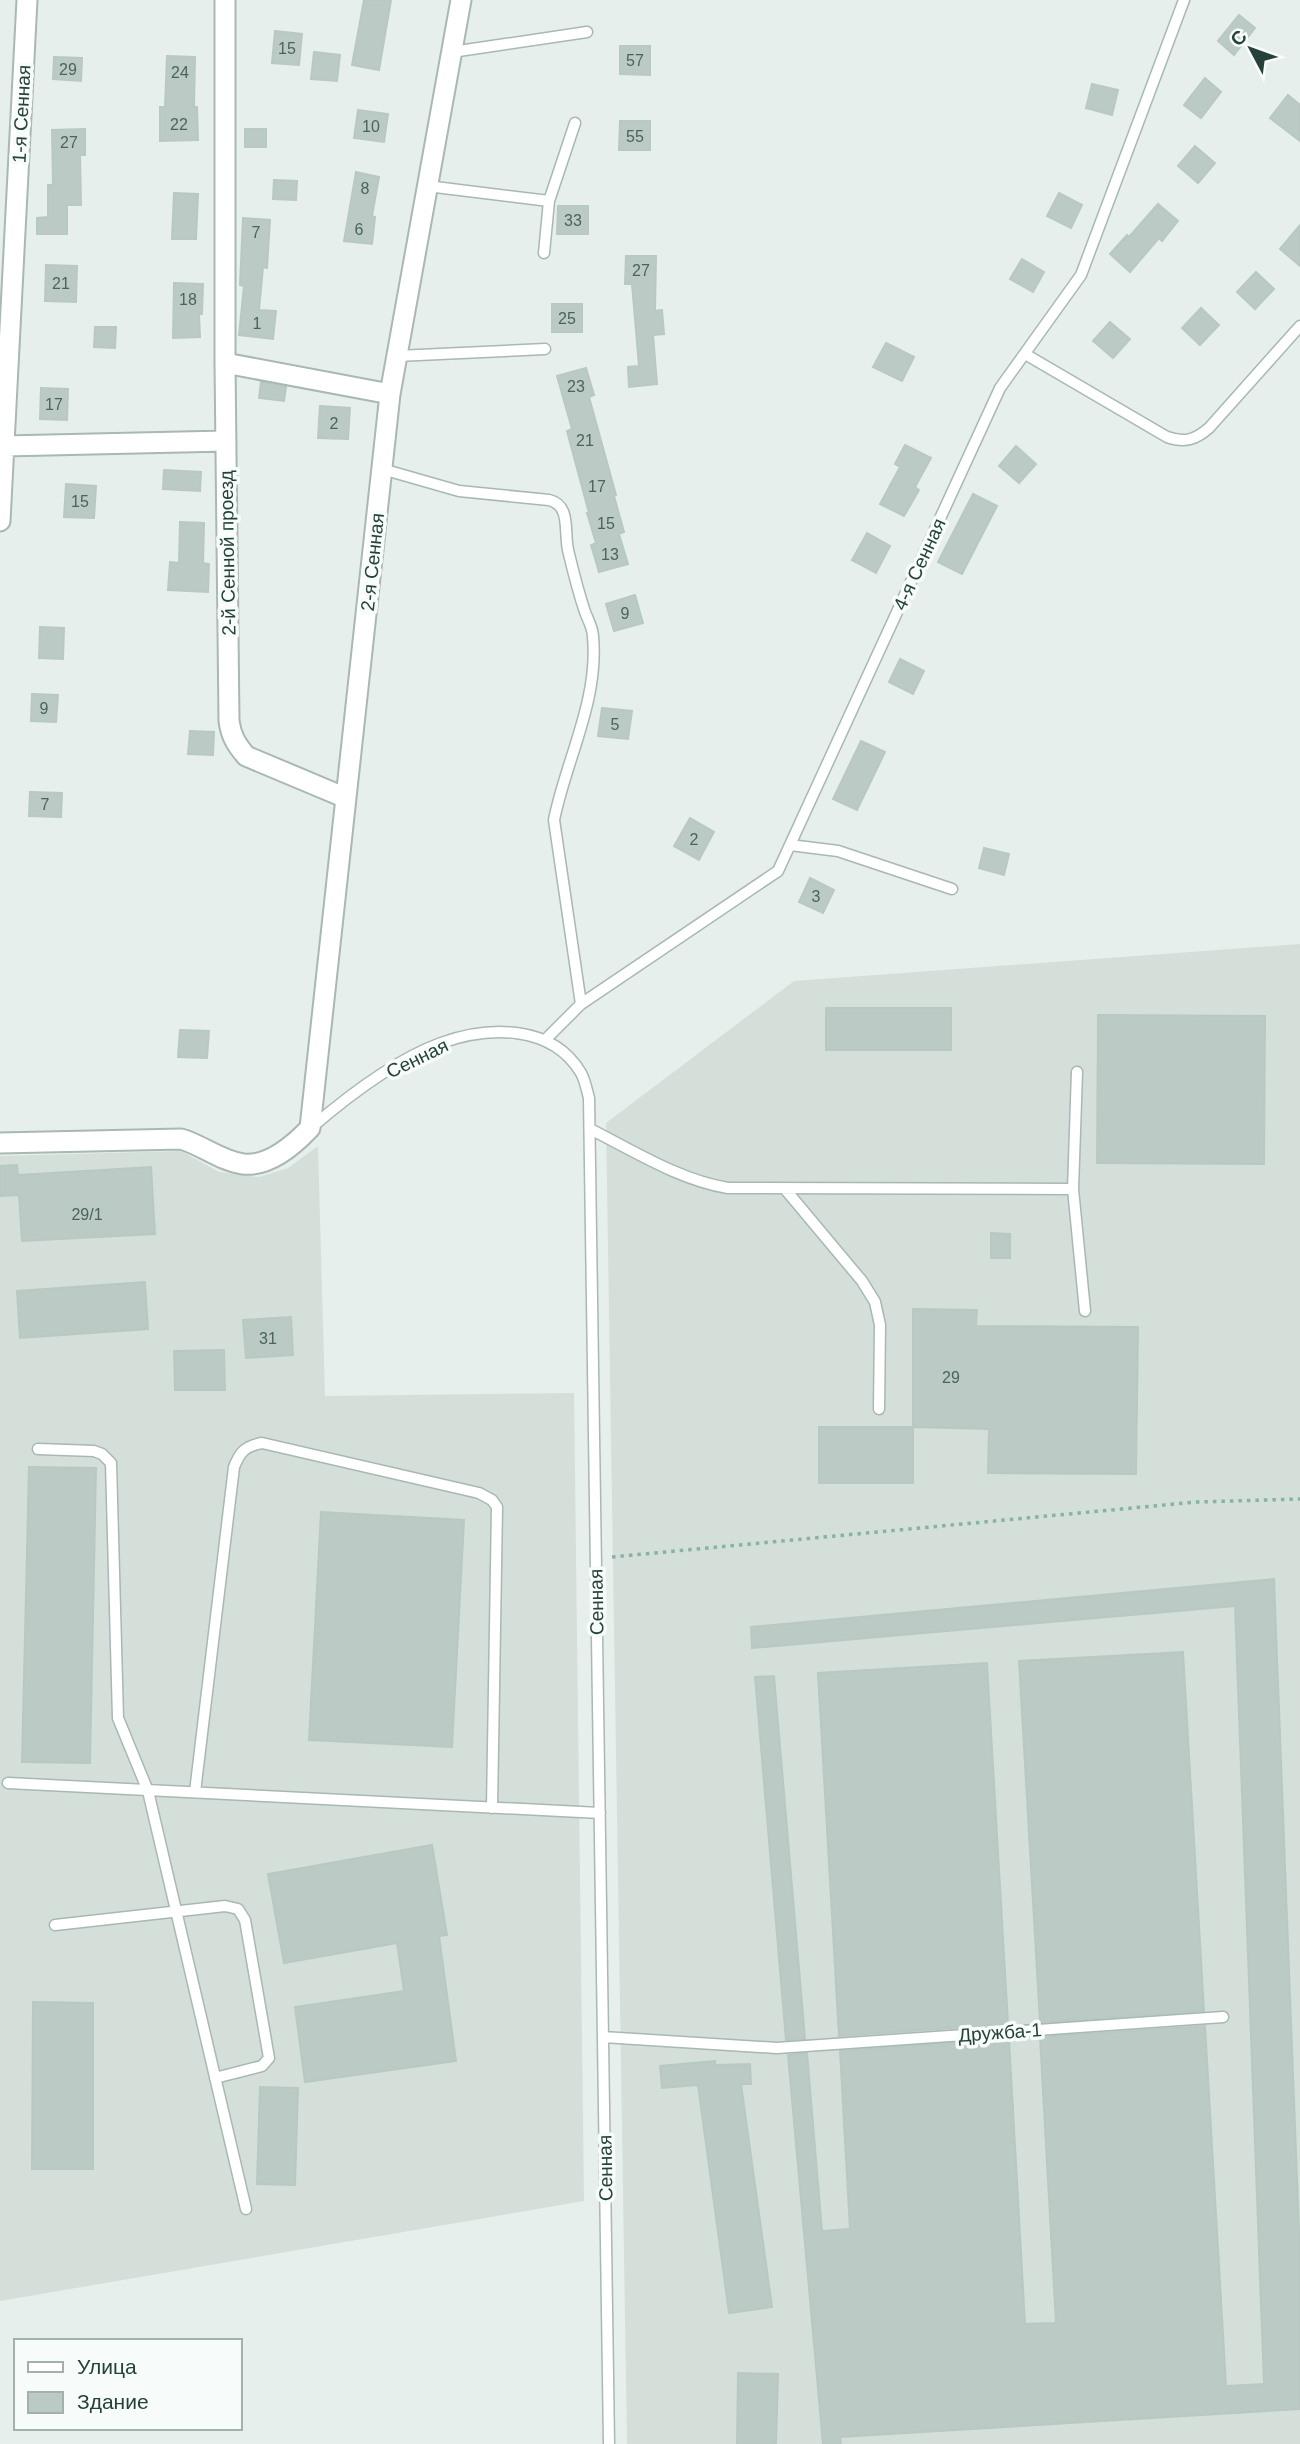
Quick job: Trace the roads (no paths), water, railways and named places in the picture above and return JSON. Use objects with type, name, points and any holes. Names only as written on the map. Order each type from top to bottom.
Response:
[{"type":"street","name":"1-я Сенная","points":[[0,521],[27,0]]},
{"type":"street","name":"2-й Сенной проезд","points":[[225,0],[229,721],[234,742],[246,756],[346,799]]},
{"type":"street","name":"2-я Сенная","points":[[310,1128],[390,394],[461,0]]},
{"type":"street","points":[[225,363],[390,394]]},
{"type":"street","points":[[4,446],[226,441]]},
{"type":"street","points":[[0,1143],[181,1139],[200,1144],[213,1153],[243,1164],[259,1163],[298,1141],[310,1128]]},
{"type":"lane","name":"4-я Сенная","points":[[545,1040],[581,1004],[778,871],[1000,388],[1081,275],[1184,0]]},
{"type":"lane","points":[[451,52],[587,32]]},
{"type":"lane","points":[[544,253],[549,201],[575,123]]},
{"type":"lane","points":[[427,186],[549,201]]},
{"type":"lane","points":[[1025,354],[1167,437],[1180,441],[1192,439],[1209,428],[1300,326]]},
{"type":"lane","points":[[397,356],[545,349]]},
{"type":"lane","points":[[382,469],[459,491],[549,500],[564,508],[565,536],[573,572],[593,633],[594,655],[587,702],[559,793],[554,820],[581,1004]]},
{"type":"lane","points":[[790,845],[838,851],[952,889]]},
{"type":"lane","name":"Сенная","points":[[310,1128],[387,1070],[441,1043],[491,1031],[516,1031],[545,1040],[564,1054],[582,1073],[589,1098],[609,2444]]},
{"type":"lane","points":[[1077,1072],[1073,1189],[1085,1311]]},
{"type":"lane","points":[[590,1129],[678,1173],[704,1184],[728,1188],[1073,1189]]},
{"type":"lane","points":[[785,1189],[862,1281],[875,1302],[880,1325],[878,1409]]},
{"type":"lane","points":[[195,1792],[234,1467],[239,1455],[248,1445],[262,1443],[479,1493],[492,1500],[498,1514],[492,1808]]},
{"type":"lane","points":[[38,1449],[94,1451],[102,1454],[111,1463],[118,1718],[148,1791],[246,2209]]},
{"type":"lane","points":[[8,1783],[600,1813]]},
{"type":"lane","points":[[55,1925],[232,1907],[238,1909],[245,1920],[269,2058],[262,2066],[215,2078]]},
{"type":"lane","name":"Дружба-1","points":[[603,2037],[777,2048],[1223,2017]]}]
